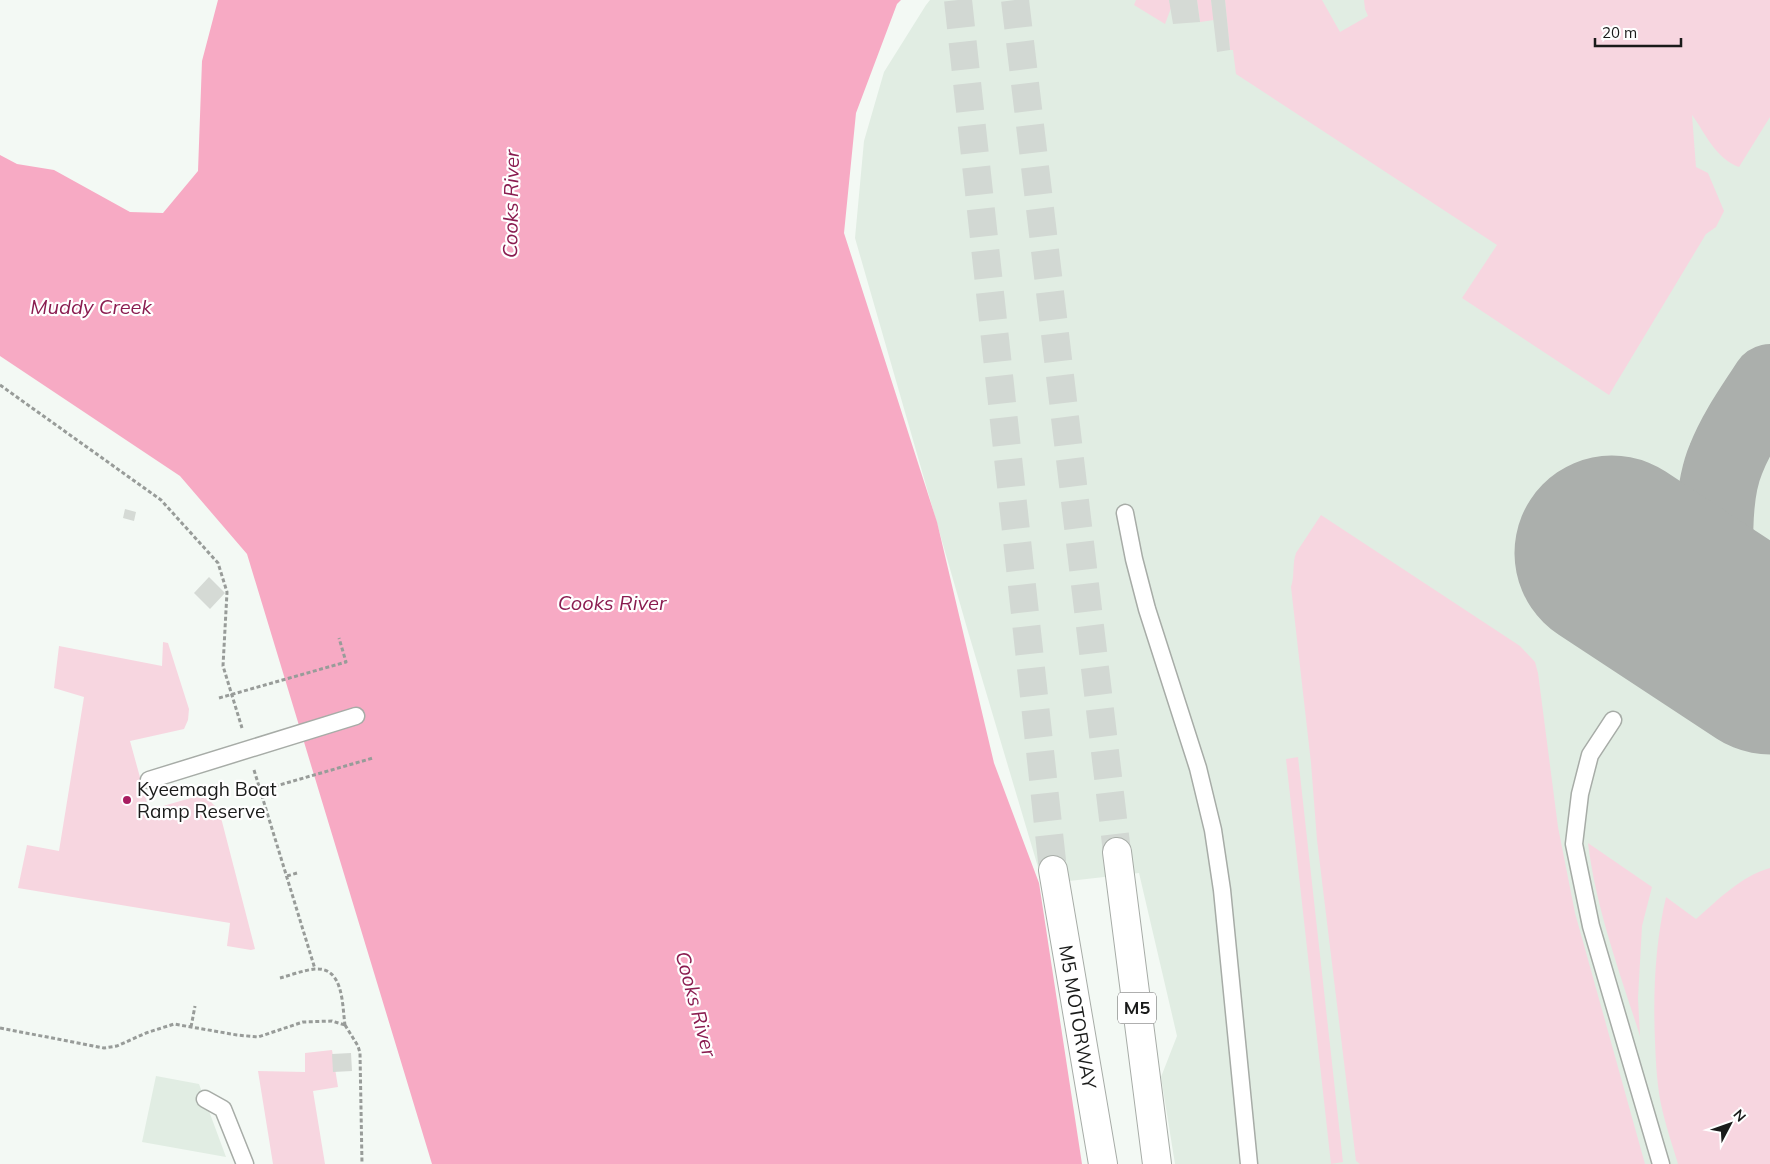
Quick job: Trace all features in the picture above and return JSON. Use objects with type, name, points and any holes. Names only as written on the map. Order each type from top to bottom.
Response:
[{"type":"highway","name":"M5","points":[[1117,852],[1157,1164]]},
{"type":"highway","name":"M5 MOTORWAY","points":[[1053,870],[1102,1164]]},
{"type":"lane","points":[[1125,513],[1134,559],[1147,608],[1198,768],[1213,830],[1222,890],[1249,1164]]},
{"type":"lane","points":[[149,780],[356,716]]},
{"type":"lane","points":[[1613,720],[1590,755],[1580,794],[1574,844],[1591,926],[1661,1164]]},
{"type":"lane","points":[[205,1099],[223,1109],[245,1164]]},
{"type":"path","points":[[0,386],[160,500],[218,563],[226,592],[223,666],[315,969]]},
{"type":"path","points":[[219,698],[346,662],[339,638]]},
{"type":"path","points":[[262,790],[373,758]]},
{"type":"path","points":[[287,876],[297,873]]},
{"type":"path","points":[[280,978],[315,969],[328,970],[338,982],[341,990],[345,1025],[353,1036],[360,1053],[362,1164]]},
{"type":"path","points":[[191,1027],[195,1006]]},
{"type":"path","points":[[0,1028],[104,1048],[117,1046],[174,1024],[258,1037],[292,1025],[311,1021],[332,1021],[345,1025]]},
{"type":"shaded area","points":[[930,0],[1770,0],[1770,1164],[1175,1164],[1161,1077],[1177,1036],[1139,873],[1043,884],[855,238],[864,141],[884,72]]},
{"type":"shaded area","points":[[1136,0],[1169,0],[1171,8],[1165,24],[1134,5]]},
{"type":"shaded area","points":[[1197,0],[1211,0],[1214,20],[1200,22]]},
{"type":"shaded area","points":[[1225,0],[1322,0],[1340,32],[1368,16],[1364,0],[1770,0],[1770,117],[1739,167],[1717,152],[1692,115],[1696,167],[1708,173],[1724,211],[1716,227],[1706,234],[1609,395],[1462,298],[1497,245],[1236,74],[1233,50],[1230,50]]},
{"type":"shaded area","points":[[1321,515],[1520,646],[1535,662],[1558,827],[1575,913],[1645,1164],[1360,1164],[1356,1161],[1317,840],[1311,763],[1291,587],[1296,553]]},
{"type":"shaded area","points":[[163,642],[168,643],[189,709],[188,720],[184,729],[130,741],[149,810],[198,796],[207,798],[219,810],[255,949],[227,946],[230,923],[18,888],[27,845],[59,851],[84,697],[54,688],[59,646],[162,666]]},
{"type":"shaded area","points":[[1298,757],[1343,1162],[1331,1164],[1286,759]]},
{"type":"shaded area","points":[[1588,843],[1652,887],[1642,926],[1638,998],[1640,1036],[1603,916]]},
{"type":"shaded area","points":[[1770,868],[1770,1164],[1678,1164],[1661,1104],[1655,1050],[1654,1005],[1656,969],[1659,933],[1666,897],[1696,919],[1740,883]]},
{"type":"shaded area","points":[[332,1050],[338,1087],[313,1091],[325,1164],[273,1164],[258,1071],[305,1072],[305,1053]]},
{"type":"shaded area","points":[[156,1076],[199,1084],[226,1157],[142,1142]]},
{"type":"water","name":"Cooks River","points":[[218,0],[901,0],[897,4],[856,113],[844,233],[937,522],[994,763],[1039,883],[1082,1164],[432,1164],[247,554],[180,476],[0,356],[0,155],[17,164],[54,170],[130,212],[163,213],[198,171],[202,61]]},
{"type":"building","points":[[1169,0],[1197,0],[1200,22],[1173,24]]},
{"type":"building","points":[[1211,0],[1225,0],[1230,50],[1217,52]]},
{"type":"building","points":[[125,509],[136,512],[134,521],[123,518]]},
{"type":"building","points":[[209,577],[225,593],[210,609],[194,593]]},
{"type":"building","points":[[351,1053],[352,1071],[333,1072],[332,1054]]},
{"type":"taxiway","points":[[1770,383],[1741,429],[1726,459],[1718,490],[1714,528],[1716,566],[1723,597],[1731,613],[1742,628],[1770,651]]},
{"type":"runway","points":[[1612,553],[1770,657]]},
{"type":"tunnel","points":[[958,0],[1053,870]]},
{"type":"tunnel","points":[[1015,0],[1117,852]]},
{"type":"place","name":"Kyeemagh Boat Ramp Reserve","points":[[127,800]]},
{"type":"water label","name":"Muddy Creek","points":[[91,307]]}]
